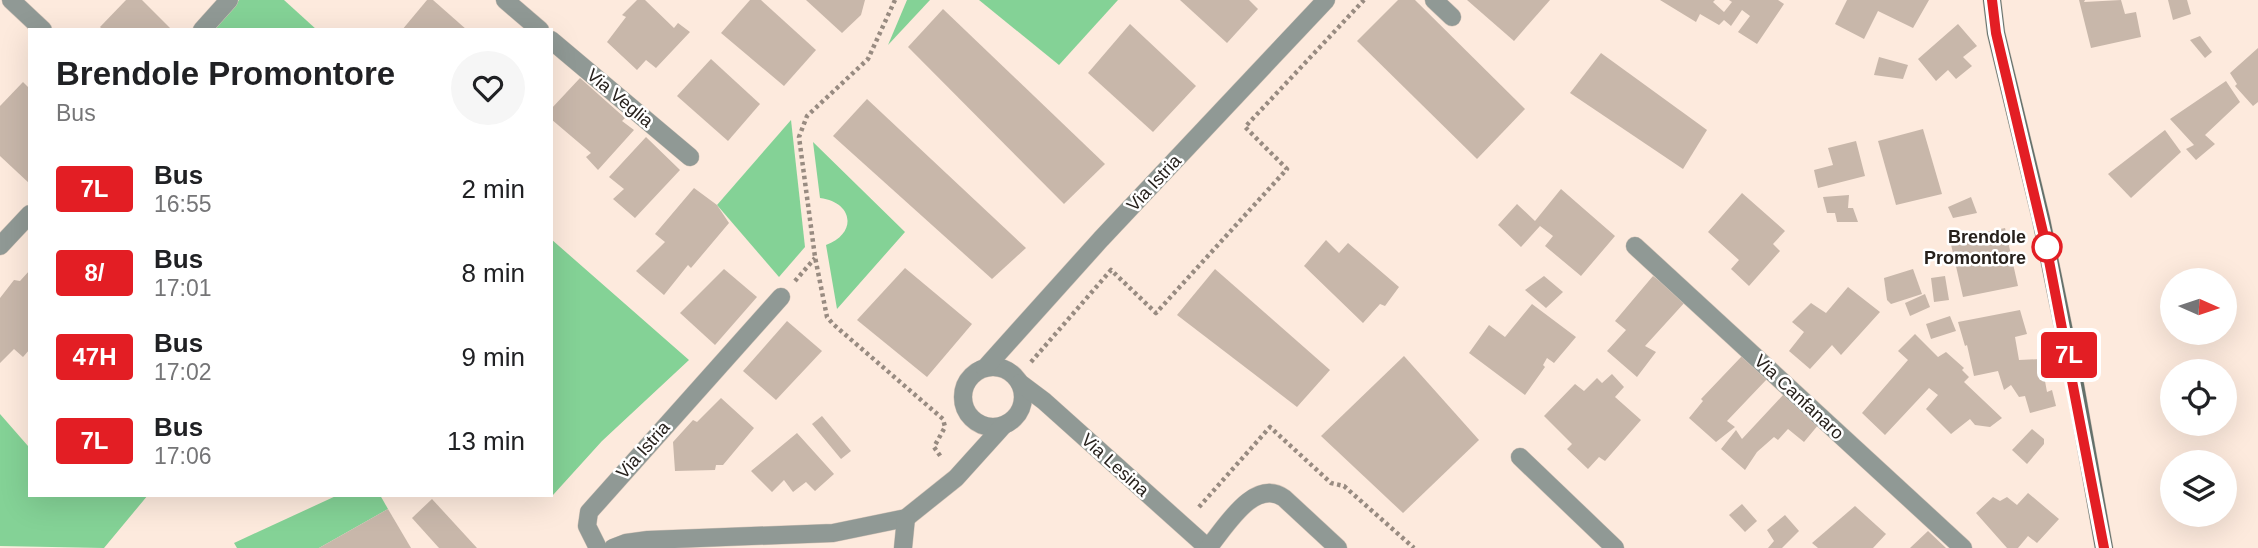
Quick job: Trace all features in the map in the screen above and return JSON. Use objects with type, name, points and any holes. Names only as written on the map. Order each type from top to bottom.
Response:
[{"type":"street","points":[[10,0],[41,28]]},
{"type":"street","points":[[204,28],[229,0]]},
{"type":"street","points":[[505,0],[538,28]]},
{"type":"street","name":"Via Istria","points":[[1003,426],[994,428],[975,422],[964,406],[965,387],[976,372],[985,368],[1101,239],[1326,0]]},
{"type":"street","points":[[1434,0],[1452,17]]},
{"type":"street","points":[[1992,0],[1996,33],[2054,283],[2104,548]]},
{"type":"street","name":"Via Veglia","points":[[553,42],[690,157]]},
{"type":"street","points":[[0,246],[28,216]]},
{"type":"street","name":"Via Canfanaro","points":[[1635,246],[1963,548]]},
{"type":"street","name":"Via Istria","points":[[598,548],[587,526],[589,512],[781,297]]},
{"type":"street","points":[[613,548],[625,543],[648,540],[833,533],[905,518],[956,478],[1003,426],[1012,421],[1023,404],[1020,383],[1014,374],[1005,369],[985,368]]},
{"type":"street","name":"Via Lesina","points":[[1020,383],[1044,401],[1208,548],[1250,499],[1267,492],[1284,498],[1338,548]]},
{"type":"street","points":[[1520,457],[1615,548]]},
{"type":"street","points":[[903,548],[905,518]]},
{"type":"path","points":[[895,0],[868,60],[807,116],[802,126],[799,137],[805,186],[827,317],[943,419],[945,427],[934,447],[956,478]]},
{"type":"path","points":[[1041,370],[1030,361],[1111,270],[1156,313],[1287,169],[1245,127],[1364,0]]},
{"type":"path","points":[[1196,510],[1270,427],[1331,483],[1344,486],[1414,548]]},
{"type":"green space","points":[[239,0],[284,0],[315,28],[214,28]]},
{"type":"green space","points":[[907,0],[930,0],[888,45]]},
{"type":"green space","points":[[979,0],[1118,0],[1059,65]]},
{"type":"green space","points":[[791,120],[805,247],[779,277],[717,205]]},
{"type":"green space","points":[[813,142],[905,232],[837,309],[826,245],[843,233],[847,218],[839,205],[820,198]]},
{"type":"green space","points":[[553,241],[689,360],[602,441],[553,495]]},
{"type":"green space","points":[[0,414],[28,446],[28,497],[146,497],[104,548],[0,546]]},
{"type":"green space","points":[[334,497],[381,497],[388,509],[319,548],[237,548],[234,543]]},
{"type":"building","points":[[126,0],[142,0],[170,28],[101,28]]},
{"type":"building","points":[[427,0],[433,0],[465,28],[404,28]]},
{"type":"building","points":[[637,0],[645,0],[674,28],[678,23],[690,32],[656,68],[646,60],[637,70],[607,42],[626,17],[622,15]]},
{"type":"building","points":[[750,0],[761,0],[816,50],[784,86],[721,33]]},
{"type":"building","points":[[806,0],[865,0],[861,15],[842,33]]},
{"type":"building","points":[[1180,0],[1249,0],[1258,9],[1227,43]]},
{"type":"building","points":[[1398,0],[1415,0],[1525,109],[1477,159],[1357,41]]},
{"type":"building","points":[[1467,0],[1550,0],[1514,41]]},
{"type":"building","points":[[1660,0],[1715,0],[1713,2],[1724,12],[1732,2],[1729,0],[1778,0],[1784,4],[1757,44],[1738,32],[1750,16],[1742,10],[1731,26],[1724,20],[1719,25],[1700,14],[1696,22]]},
{"type":"building","points":[[1847,0],[1929,0],[1913,28],[1878,11],[1864,39],[1835,24]]},
{"type":"building","points":[[2079,0],[2121,0],[2125,14],[2136,12],[2141,37],[2091,48]]},
{"type":"building","points":[[2168,0],[2187,0],[2191,14],[2173,20]]},
{"type":"building","points":[[943,9],[1105,164],[1064,204],[908,47]]},
{"type":"building","points":[[1130,24],[1196,86],[1153,132],[1088,73]]},
{"type":"building","points":[[1958,24],[1977,46],[1963,57],[1972,66],[1956,79],[1948,70],[1936,81],[1918,59]]},
{"type":"building","points":[[2200,36],[2212,52],[2205,58],[2190,40]]},
{"type":"building","points":[[2258,48],[2258,102],[2253,106],[2235,86],[2237,84],[2230,73]]},
{"type":"building","points":[[1601,53],[1707,130],[1683,169],[1570,93]]},
{"type":"building","points":[[1879,57],[1908,65],[1903,79],[1874,75]]},
{"type":"building","points":[[711,59],[760,104],[728,141],[677,96]]},
{"type":"building","points":[[580,78],[625,118],[622,121],[634,130],[598,170],[586,157],[591,153],[553,121],[553,107]]},
{"type":"building","points":[[2226,81],[2240,102],[2205,135],[2215,144],[2196,160],[2186,149],[2194,145],[2170,119]]},
{"type":"building","points":[[23,82],[28,87],[28,182],[0,156],[0,106]]},
{"type":"building","points":[[867,99],[1026,248],[992,279],[833,136]]},
{"type":"building","points":[[1923,129],[1942,194],[1896,205],[1878,141]]},
{"type":"building","points":[[2165,130],[2181,152],[2131,198],[2108,174]]},
{"type":"building","points":[[646,137],[680,170],[635,218],[613,199],[624,189],[609,177]]},
{"type":"building","points":[[1856,141],[1865,176],[1818,188],[1814,170],[1833,165],[1828,148]]},
{"type":"building","points":[[694,188],[717,205],[729,223],[691,268],[688,265],[664,295],[636,271],[665,242],[655,234]]},
{"type":"building","points":[[1561,189],[1615,236],[1581,276],[1545,246],[1553,236],[1540,226],[1521,247],[1498,225],[1517,204],[1535,221]]},
{"type":"building","points":[[1742,193],[1785,231],[1773,244],[1780,251],[1749,286],[1731,269],[1739,260],[1708,232]]},
{"type":"building","points":[[1849,195],[1848,208],[1853,208],[1858,222],[1837,222],[1835,213],[1827,213],[1823,197]]},
{"type":"building","points":[[1971,197],[1977,213],[1953,218],[1948,207]]},
{"type":"building","points":[[2005,228],[2018,286],[1963,297],[1950,240]]},
{"type":"building","points":[[1326,240],[1339,253],[1348,243],[1399,287],[1385,306],[1380,304],[1363,323],[1304,266]]},
{"type":"building","points":[[905,268],[972,324],[927,377],[857,320]]},
{"type":"building","points":[[724,269],[757,297],[715,345],[680,313]]},
{"type":"building","points":[[1215,269],[1330,370],[1297,407],[1177,315]]},
{"type":"building","points":[[1913,269],[1922,294],[1891,304],[1887,300],[1884,278]]},
{"type":"building","points":[[28,272],[28,351],[23,357],[14,349],[0,363],[0,298],[14,280],[20,281]]},
{"type":"building","points":[[1544,276],[1563,292],[1546,308],[1525,290]]},
{"type":"building","points":[[1653,276],[1686,301],[1645,346],[1656,352],[1637,377],[1607,351],[1626,330],[1615,321]]},
{"type":"building","points":[[1945,276],[1949,300],[1934,302],[1931,278]]},
{"type":"building","points":[[1848,287],[1880,312],[1841,355],[1832,345],[1810,369],[1789,351],[1804,332],[1792,322],[1811,303],[1826,313]]},
{"type":"building","points":[[1925,294],[1930,307],[1910,316],[1905,303]]},
{"type":"building","points":[[1532,304],[1576,337],[1554,363],[1547,358],[1543,365],[1545,367],[1525,395],[1469,353],[1489,325],[1505,337]]},
{"type":"building","points":[[2020,310],[2027,334],[2015,337],[2019,360],[2041,359],[2047,392],[2052,390],[2056,406],[2030,413],[2025,396],[2019,397],[2011,385],[2004,390],[1998,371],[1974,376],[1958,322]]},
{"type":"building","points":[[1950,316],[1956,331],[1931,339],[1926,324]]},
{"type":"building","points":[[787,321],[822,351],[776,400],[743,371]]},
{"type":"building","points":[[1915,334],[1938,357],[1946,352],[1964,368],[1962,370],[1969,377],[1964,382],[2002,418],[1990,427],[1975,425],[1970,419],[1951,434],[1926,409],[1938,395],[1929,388],[1885,435],[1862,413],[1908,360],[1898,351]]},
{"type":"building","points":[[1404,356],[1479,440],[1403,513],[1321,436]]},
{"type":"building","points":[[1742,356],[1767,379],[1727,421],[1735,427],[1716,442],[1689,418],[1703,401],[1701,399]]},
{"type":"building","points":[[1612,374],[1624,387],[1615,397],[1641,420],[1605,461],[1599,457],[1588,469],[1567,449],[1572,444],[1544,416],[1575,384],[1584,391],[1597,378],[1602,383]]},
{"type":"building","points":[[1784,394],[1819,424],[1804,442],[1788,429],[1778,440],[1774,437],[1757,452],[1745,470],[1721,449],[1736,430],[1742,439]]},
{"type":"building","points":[[721,398],[754,428],[723,465],[716,465],[715,470],[675,471],[673,442],[693,420],[697,422]]},
{"type":"building","points":[[822,416],[851,451],[841,459],[812,424]]},
{"type":"building","points":[[2032,429],[2044,439],[2044,444],[2027,464],[2012,450]]},
{"type":"building","points":[[797,433],[834,474],[815,491],[806,482],[793,492],[784,480],[772,492],[751,471]]},
{"type":"building","points":[[2028,493],[2059,519],[2037,543],[2028,536],[2018,548],[2007,548],[1976,513],[1993,497],[2000,501],[2007,497],[2017,505]]},
{"type":"building","points":[[432,499],[477,548],[439,548],[412,518]]},
{"type":"building","points":[[1742,504],[1757,521],[1745,532],[1729,515]]},
{"type":"building","points":[[1855,506],[1886,534],[1873,548],[1818,548],[1812,543]]},
{"type":"building","points":[[388,509],[411,548],[319,548]]},
{"type":"building","points":[[1785,515],[1799,531],[1782,548],[1768,548],[1774,541],[1767,530]]},
{"type":"building","points":[[1928,531],[1946,548],[1910,548]]},
{"type":"bus line","name":"7L","points":[[1992,0],[1996,33],[2057,296],[2104,548]]},
{"type":"place","name":"Brendole Promontore","points":[[2047,247]]}]
